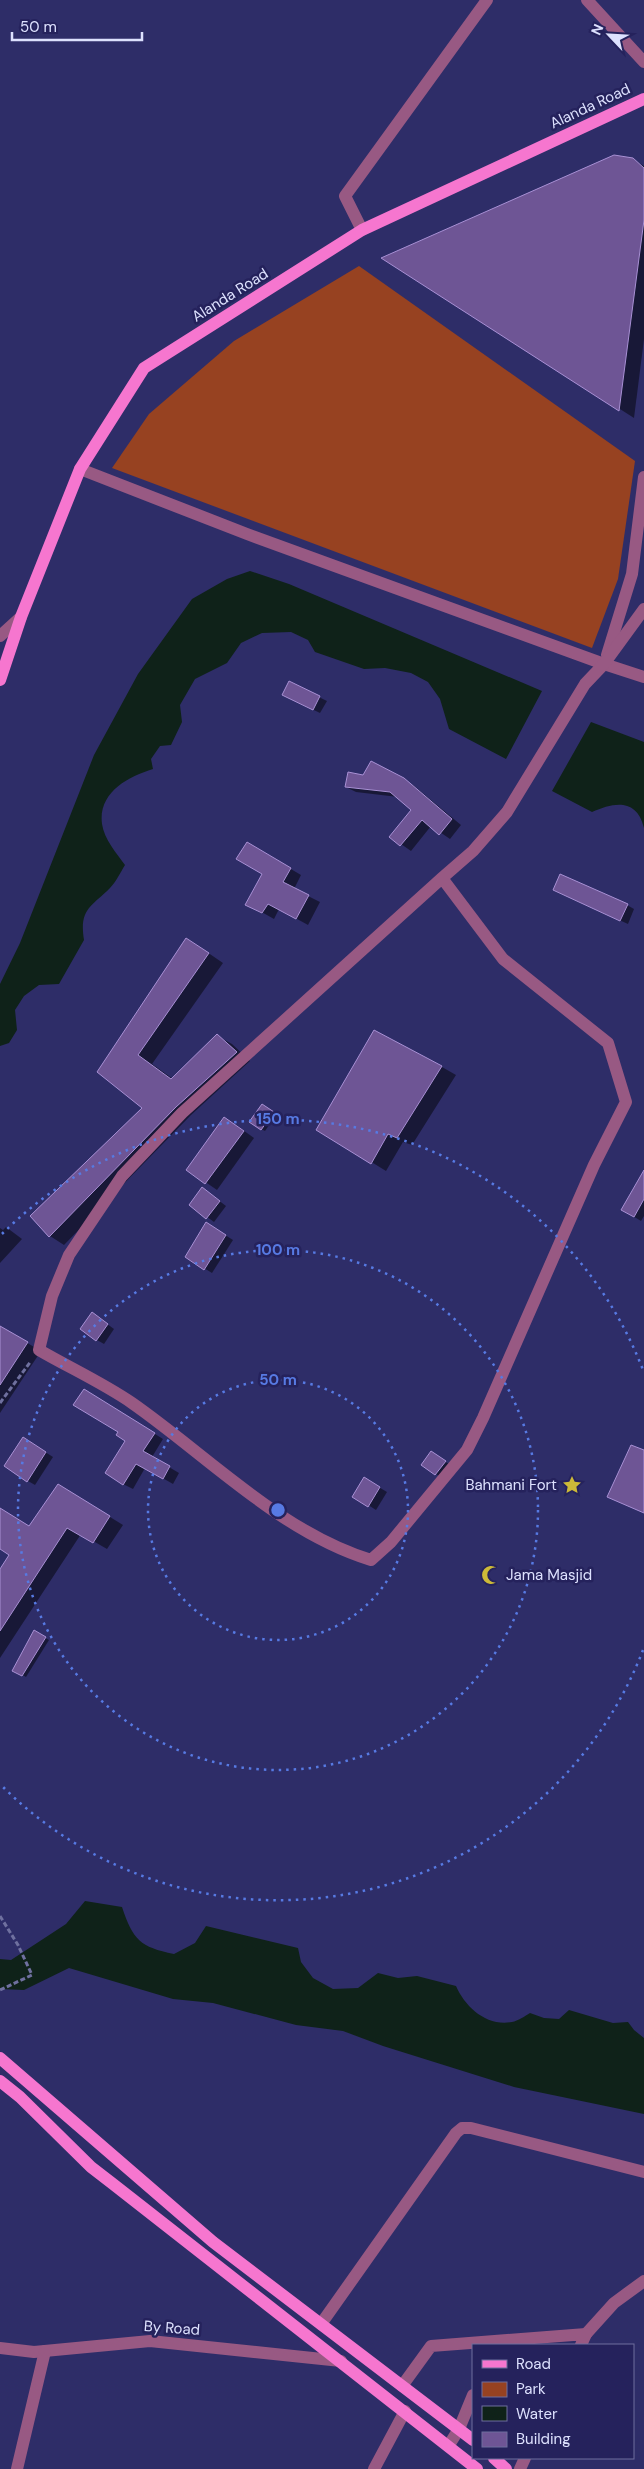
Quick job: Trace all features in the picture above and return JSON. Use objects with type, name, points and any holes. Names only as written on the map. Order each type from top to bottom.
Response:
[{"type":"main road","name":"Alanda Road","points":[[0,680],[21,617],[80,469],[144,368],[362,230],[644,99]]},
{"type":"main road","points":[[0,2058],[213,2242],[472,2439]]},
{"type":"main road","points":[[0,2081],[20,2097],[112,2184],[449,2445],[462,2464],[477,2469]]},
{"type":"main road","points":[[495,2459],[506,2469]]},
{"type":"street","points":[[362,230],[345,196],[487,0]]},
{"type":"street","points":[[588,0],[644,62]]},
{"type":"street","points":[[80,469],[247,534],[644,677]]},
{"type":"street","points":[[604,664],[632,574],[644,477]]},
{"type":"street","points":[[442,878],[503,960],[608,1043],[626,1102],[594,1165],[483,1418],[466,1450],[391,1542],[371,1560],[348,1553],[296,1524],[233,1482],[131,1402],[39,1350],[52,1296],[69,1255],[122,1176],[182,1113],[442,878],[473,850],[507,812],[585,684],[604,664],[644,609]]},
{"type":"street","points":[[0,636],[21,617]]},
{"type":"street","points":[[321,2324],[456,2133],[462,2128],[471,2128],[644,2172]]},
{"type":"street","points":[[473,2344],[584,2340],[614,2303],[644,2281]]},
{"type":"street","name":"By Road","points":[[0,2348],[45,2351],[150,2341],[341,2362]]},
{"type":"street","points":[[402,2386],[431,2346],[472,2344]]},
{"type":"street","points":[[17,2469],[45,2351]]},
{"type":"street","points":[[449,2445],[459,2429],[472,2397]]},
{"type":"street","points":[[374,2469],[405,2411]]},
{"type":"path","points":[[0,1403],[39,1350]]},
{"type":"path","points":[[0,1916],[18,1945],[32,1975],[0,1990]]},
{"type":"green space","points":[[359,266],[635,461],[618,579],[592,648],[112,468],[149,414],[234,341]]},
{"type":"water","points":[[250,571],[289,584],[542,691],[506,759],[449,729],[440,699],[428,682],[411,673],[385,668],[364,669],[315,652],[308,640],[291,632],[262,633],[241,643],[227,663],[195,679],[180,705],[182,722],[171,745],[160,746],[151,759],[153,769],[124,782],[116,788],[105,803],[102,813],[103,830],[111,846],[125,865],[112,886],[92,905],[85,915],[83,921],[84,940],[59,984],[39,985],[24,996],[15,1010],[17,1030],[9,1043],[0,1046],[0,984],[20,943],[94,755],[138,674],[192,599],[227,579]]},
{"type":"water","points":[[591,722],[644,742],[644,828],[641,818],[630,807],[624,805],[608,806],[592,812],[552,791]]},
{"type":"water","points":[[85,1901],[122,1907],[134,1935],[139,1940],[153,1948],[174,1954],[195,1943],[206,1926],[298,1948],[301,1962],[313,1978],[333,1989],[358,1988],[378,1973],[398,1978],[417,1976],[456,1986],[465,2001],[478,2014],[503,2023],[519,2020],[530,2013],[544,2018],[559,2019],[569,2010],[613,2023],[628,2022],[644,2038],[644,2114],[514,2087],[383,2046],[343,2031],[296,2025],[213,2003],[173,1999],[69,1968],[24,1990],[0,1989],[0,1959],[11,1960],[66,1924]]},
{"type":"building","points":[[614,155],[633,158],[644,168],[644,220],[619,411],[381,258]]},
{"type":"building","points":[[289,681],[320,696],[313,710],[282,695]]},
{"type":"building","points":[[371,761],[404,778],[452,819],[439,835],[422,820],[400,846],[389,837],[411,810],[390,792],[345,787],[348,772],[363,775]]},
{"type":"building","points":[[247,842],[291,868],[283,882],[309,895],[296,919],[268,904],[262,913],[245,905],[262,874],[236,859]]},
{"type":"building","points":[[560,874],[628,904],[620,921],[553,890]]},
{"type":"building","points":[[186,938],[209,953],[138,1055],[171,1079],[217,1034],[237,1052],[176,1107],[49,1237],[30,1216],[142,1108],[97,1072]]},
{"type":"building","points":[[374,1030],[442,1066],[397,1138],[388,1134],[371,1164],[316,1130]]},
{"type":"building","points":[[262,1104],[274,1112],[261,1130],[249,1122]]},
{"type":"building","points":[[224,1117],[244,1131],[205,1184],[186,1170]]},
{"type":"building","points":[[644,1170],[644,1199],[634,1217],[621,1210]]},
{"type":"building","points":[[202,1187],[220,1201],[206,1219],[189,1205]]},
{"type":"building","points":[[206,1222],[226,1235],[204,1270],[185,1257]]},
{"type":"building","points":[[92,1312],[108,1324],[96,1341],[80,1329]]},
{"type":"building","points":[[0,1326],[28,1342],[0,1385]]},
{"type":"building","points":[[84,1389],[155,1433],[143,1451],[170,1466],[163,1479],[136,1464],[123,1485],[105,1473],[125,1441],[116,1435],[118,1432],[73,1405]]},
{"type":"building","points":[[23,1437],[46,1452],[27,1482],[4,1466]]},
{"type":"building","points":[[631,1445],[644,1450],[644,1513],[607,1497]]},
{"type":"building","points":[[431,1451],[446,1461],[435,1475],[421,1465]]},
{"type":"building","points":[[364,1477],[380,1487],[368,1507],[352,1497]]},
{"type":"building","points":[[58,1484],[110,1516],[93,1543],[67,1528],[0,1631],[0,1569],[9,1555],[0,1549],[0,1508],[29,1526]]},
{"type":"building","points":[[34,1630],[46,1637],[22,1676],[12,1671]]},
{"type":"place","name":"Bahmani Fort","points":[[572,1485]]},
{"type":"place","name":"Jama Masjid","points":[[491,1575]]}]
